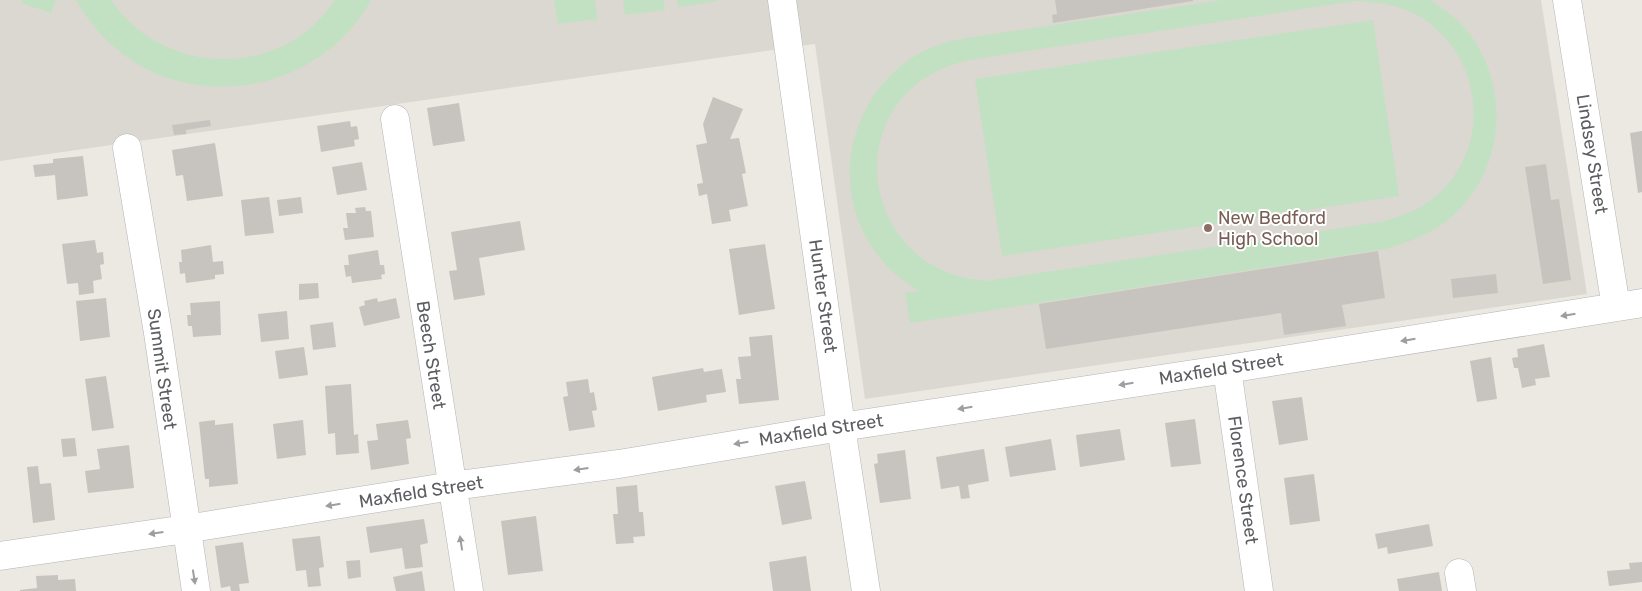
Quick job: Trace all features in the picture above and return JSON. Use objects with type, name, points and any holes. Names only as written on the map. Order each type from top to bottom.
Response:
[{"type":"street","name":"Hunter Street","points":[[782,0],[841,427],[866,591]]},
{"type":"street","name":"Lindsey Street","points":[[1567,0],[1629,305]]},
{"type":"street","name":"Beech Street","points":[[395,119],[469,591]]},
{"type":"street","name":"Summit Street","points":[[127,148],[158,333],[196,591]]},
{"type":"street","name":"Maxfield Street","points":[[0,556],[186,529],[452,486],[619,464],[841,427],[1227,369],[1629,305]]},
{"type":"street","name":"Florence Street","points":[[1227,369],[1259,591]]},
{"type":"shaded area","name":"New Bedford High School","points":[[0,0],[1541,0],[1587,294],[865,399],[815,44],[0,161]]},
{"type":"green space","points":[[22,0],[56,0],[51,13],[21,3]]},
{"type":"green space","points":[[76,0],[111,0],[134,26],[161,44],[191,55],[223,59],[255,56],[286,45],[313,26],[335,0],[371,0],[348,32],[320,56],[287,74],[252,84],[215,86],[178,81],[143,67],[107,40],[92,24]]},
{"type":"green space","points":[[554,0],[595,0],[597,19],[558,24]]},
{"type":"green space","points":[[623,0],[663,0],[665,10],[625,15]]},
{"type":"green space","points":[[677,0],[717,0],[717,1],[678,7]]},
{"type":"green space","points":[[1223,0],[1430,0],[1452,15],[1463,26],[1479,49],[1490,74],[1496,101],[1496,129],[1491,155],[1480,181],[1465,204],[1444,223],[1416,239],[1385,249],[910,323],[905,293],[919,291],[901,279],[886,265],[868,241],[856,214],[851,187],[851,159],[856,132],[868,106],[884,82],[906,62],[919,53],[942,44],[966,38]],"holes":[[[1355,1],[1386,4],[1406,10],[1433,26],[1452,47],[1465,70],[1472,96],[1473,122],[1468,148],[1457,171],[1440,192],[1413,211],[1381,222],[986,281],[954,275],[925,260],[905,242],[890,221],[881,196],[877,170],[880,144],[888,119],[911,89],[926,77],[942,69],[969,60]]]},
{"type":"green space","points":[[1373,20],[1399,196],[1002,256],[975,79]]},
{"type":"building","points":[[1055,0],[1193,1],[1053,23],[1052,15],[1057,14]]},
{"type":"building","points":[[713,97],[743,109],[730,139],[739,138],[746,173],[742,174],[748,206],[729,210],[731,221],[712,224],[707,194],[699,196],[697,184],[703,183],[696,145],[707,143],[703,124]]},
{"type":"building","points":[[459,103],[465,141],[433,146],[427,108]]},
{"type":"building","points":[[210,120],[211,126],[186,130],[186,134],[174,135],[172,125]]},
{"type":"building","points":[[350,121],[351,127],[357,126],[359,139],[354,140],[355,146],[321,152],[317,126]]},
{"type":"building","points":[[1642,131],[1642,192],[1638,193],[1630,133]]},
{"type":"building","points":[[215,143],[223,196],[187,201],[183,175],[176,176],[172,150]]},
{"type":"building","points":[[83,156],[88,196],[57,200],[55,175],[35,177],[33,165],[53,163],[53,159]]},
{"type":"building","points":[[362,162],[367,190],[337,195],[332,167]]},
{"type":"building","points":[[1546,164],[1551,200],[1559,199],[1571,280],[1543,284],[1525,167]]},
{"type":"building","points":[[269,197],[274,233],[245,236],[241,200]]},
{"type":"building","points":[[301,197],[303,213],[279,216],[277,200]]},
{"type":"building","points":[[365,207],[366,211],[371,211],[374,237],[345,240],[343,228],[348,228],[346,213],[356,213],[355,208]]},
{"type":"building","points":[[520,221],[525,250],[479,258],[485,295],[454,300],[449,271],[457,270],[451,232]]},
{"type":"building","points":[[95,240],[97,253],[103,252],[104,264],[100,265],[102,279],[93,281],[94,293],[79,295],[78,283],[67,284],[62,244]]},
{"type":"building","points":[[765,244],[775,309],[739,315],[729,249]]},
{"type":"building","points":[[211,245],[213,262],[223,261],[224,274],[215,275],[215,279],[186,283],[185,273],[180,274],[181,250]]},
{"type":"building","points":[[378,250],[380,265],[384,265],[385,274],[381,275],[382,279],[352,283],[351,276],[346,277],[344,265],[349,265],[348,255]]},
{"type":"building","points":[[1378,251],[1385,298],[1342,305],[1346,326],[1284,335],[1281,313],[1046,349],[1039,304]]},
{"type":"building","points":[[1496,274],[1498,293],[1453,298],[1451,279]]},
{"type":"building","points":[[318,283],[319,298],[299,300],[299,284]]},
{"type":"building","points":[[106,298],[110,337],[80,341],[76,301]]},
{"type":"building","points":[[377,298],[378,302],[396,298],[400,318],[364,326],[359,307],[365,305],[364,301]]},
{"type":"building","points":[[220,301],[221,335],[193,337],[192,326],[188,326],[187,315],[191,315],[190,303]]},
{"type":"building","points":[[287,311],[289,339],[261,342],[258,314]]},
{"type":"building","points":[[333,322],[336,347],[313,350],[310,325]]},
{"type":"building","points":[[772,335],[779,400],[739,404],[736,379],[741,379],[738,357],[751,356],[749,337]]},
{"type":"building","points":[[1544,344],[1550,377],[1535,379],[1536,385],[1522,388],[1518,368],[1514,368],[1512,358],[1518,357],[1517,349]]},
{"type":"building","points":[[304,347],[308,375],[279,379],[275,351]]},
{"type":"building","points":[[1491,357],[1497,399],[1477,402],[1470,361]]},
{"type":"building","points":[[703,368],[704,372],[722,369],[726,392],[706,395],[707,402],[658,411],[652,377]]},
{"type":"building","points":[[106,376],[114,428],[92,431],[85,379]]},
{"type":"building","points":[[588,379],[590,393],[594,392],[597,410],[592,411],[595,427],[569,431],[563,397],[568,396],[566,382]]},
{"type":"building","points":[[351,384],[354,435],[358,434],[359,453],[336,455],[335,433],[328,434],[325,386]]},
{"type":"building","points":[[1302,397],[1308,440],[1279,445],[1272,401]]},
{"type":"building","points":[[1195,419],[1201,464],[1171,467],[1165,423]]},
{"type":"building","points":[[215,420],[215,425],[233,423],[238,484],[209,487],[209,479],[205,479],[199,422]]},
{"type":"building","points":[[303,420],[306,455],[277,459],[273,424]]},
{"type":"building","points":[[408,420],[411,438],[406,439],[409,464],[371,470],[367,441],[378,440],[376,424]]},
{"type":"building","points":[[1120,429],[1125,460],[1080,467],[1076,435]]},
{"type":"building","points":[[75,438],[77,456],[63,457],[61,439]]},
{"type":"building","points":[[1051,439],[1056,470],[1010,477],[1005,447]]},
{"type":"building","points":[[129,445],[134,488],[88,493],[85,471],[100,469],[97,449]]},
{"type":"building","points":[[984,449],[989,481],[968,485],[970,498],[961,499],[959,486],[941,489],[936,457]]},
{"type":"building","points":[[905,450],[911,499],[880,503],[874,464],[878,463],[877,454]]},
{"type":"building","points":[[38,466],[40,484],[51,483],[55,520],[33,523],[27,467]]},
{"type":"building","points":[[1314,474],[1320,521],[1290,525],[1284,478]]},
{"type":"building","points":[[805,481],[812,519],[782,525],[775,486]]},
{"type":"building","points":[[637,485],[639,512],[643,512],[645,536],[633,537],[634,543],[616,544],[613,514],[618,514],[616,487]]},
{"type":"building","points":[[536,516],[543,571],[508,575],[501,521]]},
{"type":"building","points":[[424,519],[428,543],[420,545],[423,567],[405,569],[402,548],[370,553],[366,527]]},
{"type":"building","points":[[1429,524],[1433,546],[1388,554],[1387,547],[1378,549],[1375,534]]},
{"type":"building","points":[[320,536],[324,567],[319,568],[321,586],[308,587],[306,570],[296,571],[292,539]]},
{"type":"building","points":[[243,542],[249,583],[239,584],[240,591],[231,591],[230,586],[221,588],[215,546]]},
{"type":"building","points":[[806,556],[811,591],[773,591],[769,562]]},
{"type":"building","points":[[360,560],[361,577],[348,579],[346,561]]},
{"type":"building","points":[[1642,562],[1642,582],[1609,586],[1607,571],[1630,569],[1629,563]]},
{"type":"building","points":[[422,571],[425,591],[396,591],[393,577]]},
{"type":"building","points":[[1439,572],[1442,591],[1399,591],[1397,579]]},
{"type":"building","points":[[58,575],[58,580],[75,579],[76,591],[20,591],[37,588],[36,576]]},
{"type":"place","name":"New Bedford High School","points":[[1208,228]]}]
